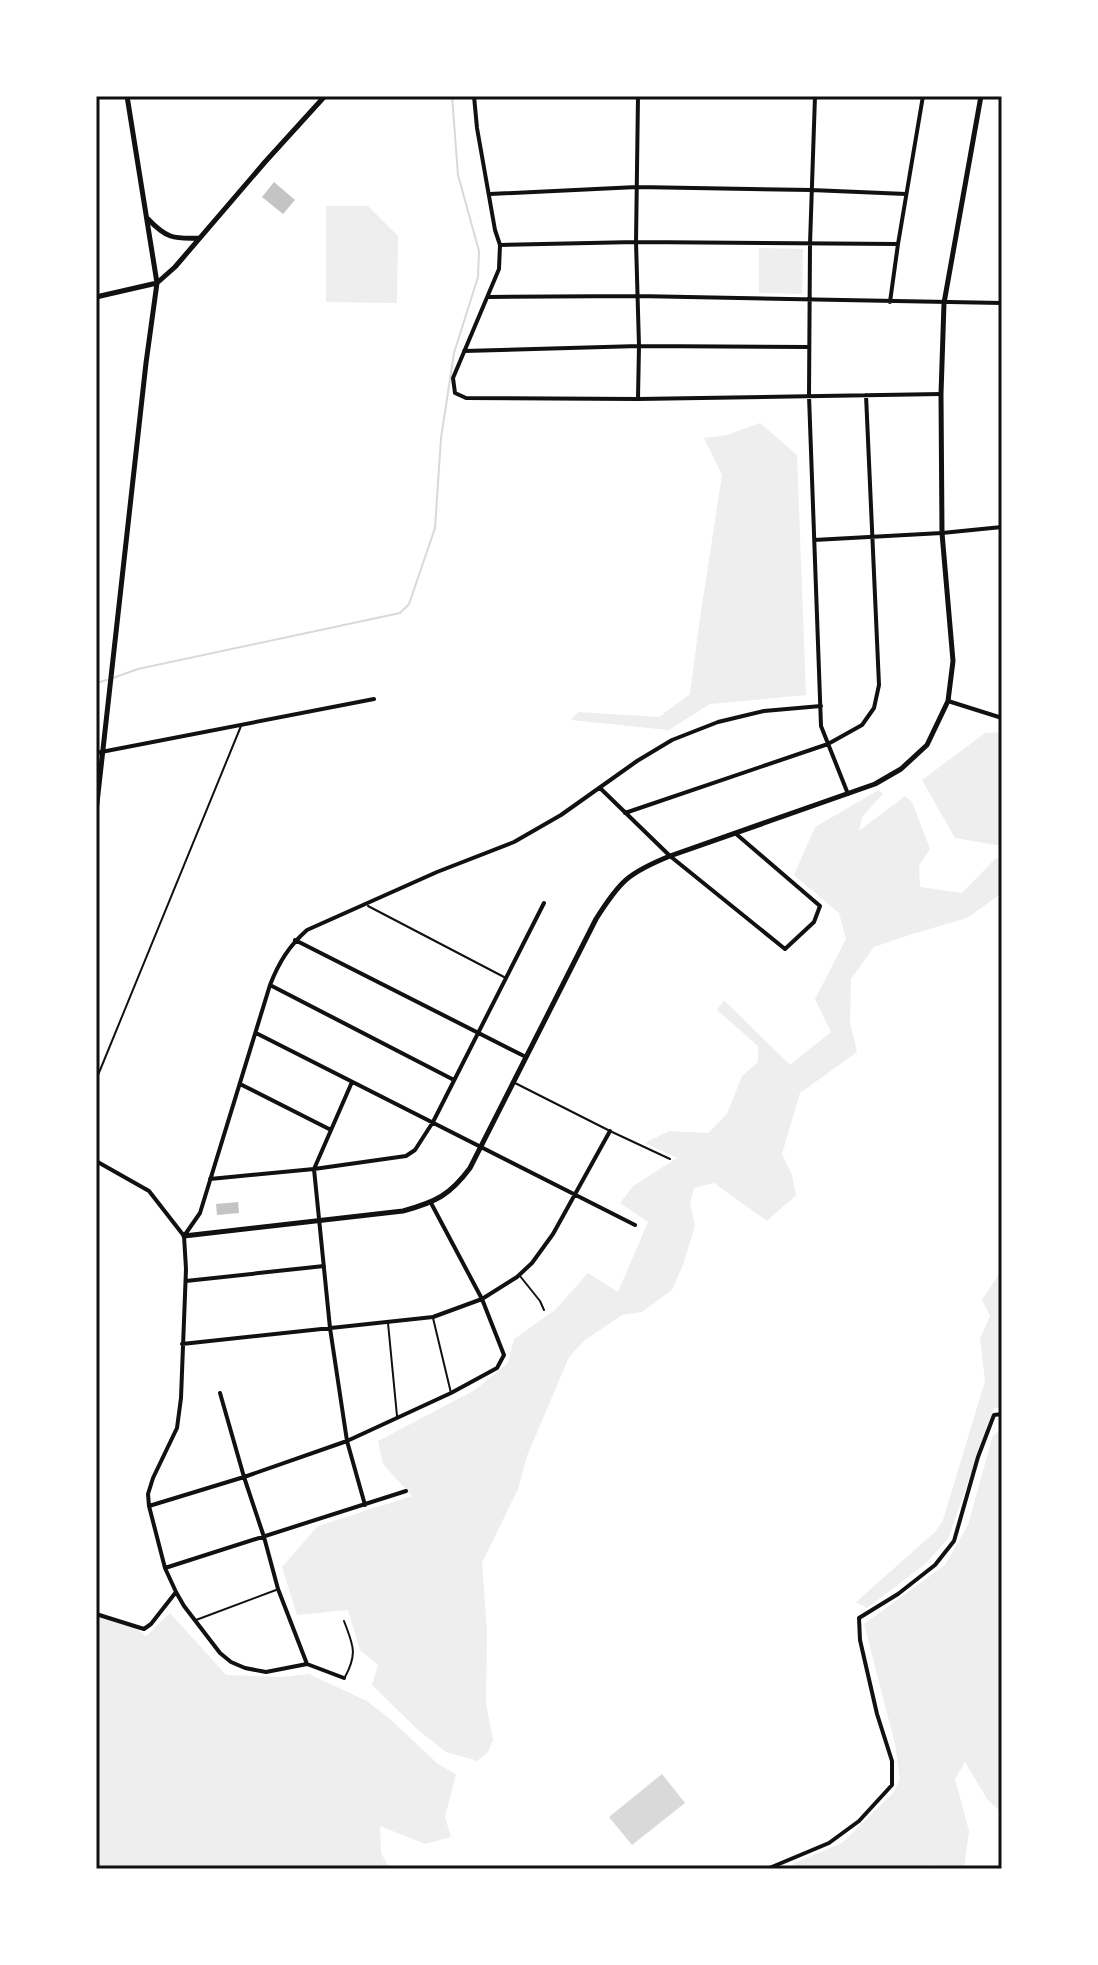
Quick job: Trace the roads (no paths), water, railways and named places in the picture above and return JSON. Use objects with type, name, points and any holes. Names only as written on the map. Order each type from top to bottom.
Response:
[{"type":"street","points":[[96,812],[157,283],[127,96]]},
{"type":"street","points":[[96,297],[157,283],[175,267],[325,96]]},
{"type":"street","points":[[474,96],[477,128],[500,245],[499,269],[453,378],[455,393],[466,398],[638,399],[941,394]]},
{"type":"street","points":[[638,96],[638,399]]},
{"type":"street","points":[[815,96],[809,396],[821,726],[848,794]]},
{"type":"street","points":[[890,302],[923,96]]},
{"type":"street","points":[[184,1236],[403,1211],[431,1203],[453,1188],[470,1168],[596,919],[613,893],[632,874],[670,856],[875,784],[901,769],[927,745],[948,701],[953,661],[942,533],[944,303],[981,96]]},
{"type":"street","points":[[490,194],[637,187],[906,194]]},
{"type":"street","points":[[147,219],[169,237],[200,238]]},
{"type":"street","points":[[500,245],[636,242],[898,244]]},
{"type":"street","points":[[488,297],[637,296],[1002,303]]},
{"type":"street","points":[[464,351],[639,346],[809,347]]},
{"type":"street","points":[[625,813],[828,744],[862,725],[874,708],[879,685],[866,395]]},
{"type":"street","points":[[814,540],[1002,527]]},
{"type":"street","points":[[96,753],[374,699]]},
{"type":"street","points":[[948,701],[1002,718]]},
{"type":"street","points":[[184,1236],[200,1213],[278,965],[295,940],[307,930],[364,903],[514,842],[561,815],[672,740],[718,722],[764,711],[821,706]]},
{"type":"street","points":[[600,788],[670,856],[785,949],[814,922],[820,906],[735,833]]},
{"type":"street","points":[[210,1179],[406,1156],[415,1150],[433,1122],[544,903]]},
{"type":"street","points":[[295,940],[526,1057]]},
{"type":"street","points":[[270,985],[454,1080]]},
{"type":"street","points":[[256,1033],[635,1225]]},
{"type":"street","points":[[352,1082],[314,1169],[330,1328],[347,1441],[365,1505]]},
{"type":"street","points":[[240,1084],[331,1130]]},
{"type":"street","points":[[182,1344],[433,1317],[482,1299],[520,1275],[532,1263],[576,1195],[610,1131]]},
{"type":"street","points":[[96,1161],[149,1191],[184,1236],[186,1281],[177,1428],[148,1494],[165,1568],[176,1592],[220,1653],[231,1662],[266,1672],[307,1664],[344,1678]]},
{"type":"street","points":[[149,1506],[347,1441],[497,1368],[504,1355],[482,1299],[431,1203]]},
{"type":"street","points":[[186,1281],[324,1266]]},
{"type":"street","points":[[220,1393],[278,1589],[307,1664]]},
{"type":"street","points":[[767,1869],[829,1843],[859,1821],[892,1785],[892,1761],[877,1714],[860,1640],[859,1618],[898,1594],[935,1565],[954,1541],[978,1457],[994,1415],[1002,1414]]},
{"type":"street","points":[[165,1568],[406,1491]]},
{"type":"street","points":[[96,1614],[144,1629],[176,1592]]},
{"type":"lane","points":[[96,1080],[242,725]]},
{"type":"lane","points":[[364,903],[506,978]]},
{"type":"lane","points":[[514,1083],[670,1159]]},
{"type":"lane","points":[[520,1275],[544,1310]]},
{"type":"lane","points":[[433,1317],[451,1393]]},
{"type":"lane","points":[[388,1323],[397,1417]]},
{"type":"lane","points":[[195,1621],[278,1589]]},
{"type":"lane","points":[[344,1621],[353,1645],[353,1662],[344,1678]]},
{"type":"waterway","points":[[113,678],[138,669],[400,613],[409,604],[435,528],[441,438],[454,353],[478,277],[479,251],[458,175],[452,96]]},
{"type":"waterway","points":[[96,683],[107,680]]}]
